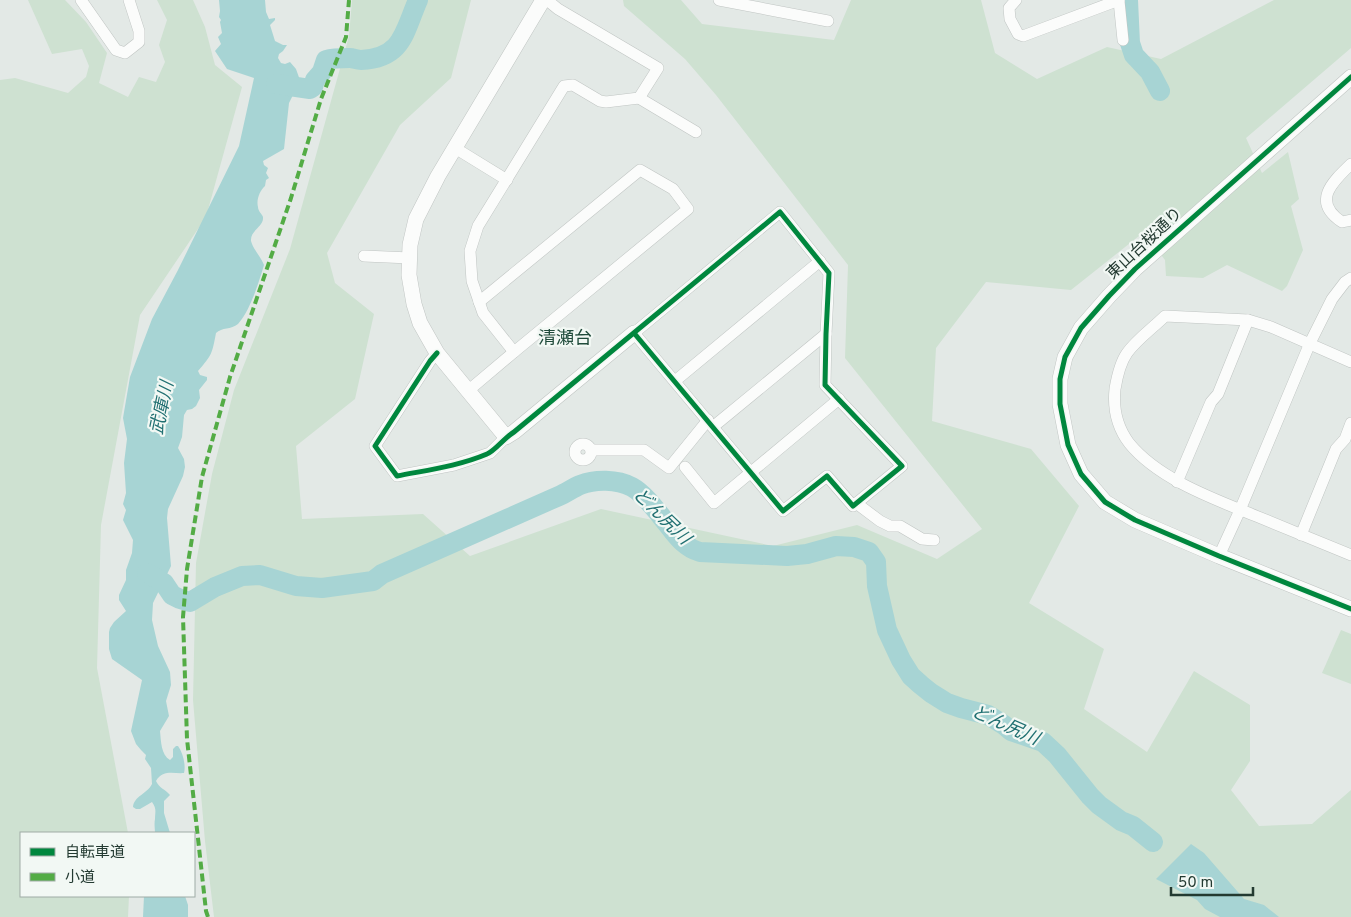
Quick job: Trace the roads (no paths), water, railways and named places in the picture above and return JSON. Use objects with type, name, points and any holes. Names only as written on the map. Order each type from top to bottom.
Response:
[{"type":"street","points":[[81,0],[116,50],[125,53],[139,42],[139,31],[129,0]]},
{"type":"street","points":[[506,437],[438,353],[420,324],[409,275],[410,245],[416,219],[438,176],[545,0],[658,68],[639,98]]},
{"type":"street","points":[[719,0],[776,5],[828,21]]},
{"type":"street","points":[[1016,0],[1009,8],[1010,19],[1018,34],[1023,36],[1119,0],[1124,40]]},
{"type":"street","name":"東山台桜通り","points":[[1351,77],[1135,268],[1108,296],[1081,328],[1065,356],[1060,379],[1060,404],[1068,445],[1081,474],[1105,502],[1135,520],[1351,609]]},
{"type":"street","points":[[514,352],[483,312],[472,281],[470,251],[478,226],[564,86],[573,85],[600,101],[606,102],[639,98],[696,132]]},
{"type":"street","points":[[455,148],[507,180]]},
{"type":"street","points":[[1351,164],[1334,180],[1326,196],[1328,209],[1333,216],[1342,222],[1351,220]]},
{"type":"street","points":[[469,390],[688,209],[673,189],[640,170],[479,302]]},
{"type":"street","points":[[438,353],[430,360],[375,446],[397,476],[454,464],[490,453],[506,437],[780,212],[829,273],[825,385],[902,466],[853,506],[827,476],[783,511],[634,332]]},
{"type":"street","points":[[364,256],[410,258]]},
{"type":"street","points":[[675,381],[820,261]]},
{"type":"street","points":[[1219,556],[1310,343],[1332,299],[1345,282],[1351,278]]},
{"type":"street","points":[[1351,362],[1270,326],[1248,320],[1166,316],[1126,354],[1116,378],[1114,402],[1118,423],[1128,442],[1144,458],[1177,482],[1351,555]]},
{"type":"street","points":[[1177,482],[1211,402],[1218,394],[1248,320]]},
{"type":"street","points":[[591,450],[644,450],[669,468],[711,423],[826,334]]},
{"type":"street","points":[[685,467],[714,503],[839,400]]},
{"type":"street","points":[[1301,535],[1336,449],[1345,439],[1351,423]]},
{"type":"street","points":[[856,503],[890,526],[900,526],[922,540],[934,540]]},
{"type":"water","name":"武庫川","points":[[219,0],[265,0],[269,19],[275,18],[270,25],[275,41],[287,45],[278,58],[281,63],[290,62],[296,69],[303,85],[300,92],[293,95],[289,103],[284,149],[263,161],[264,165],[268,168],[266,173],[269,178],[266,180],[258,201],[258,208],[263,220],[251,237],[253,247],[264,265],[257,288],[238,324],[216,333],[211,354],[198,371],[200,375],[207,377],[207,380],[199,390],[200,398],[196,406],[187,410],[184,415],[182,437],[178,448],[184,459],[185,467],[183,476],[168,509],[167,518],[171,566],[153,603],[152,620],[158,646],[170,672],[171,685],[166,701],[169,716],[160,731],[162,747],[165,755],[170,760],[173,757],[173,749],[178,746],[184,759],[185,770],[184,773],[165,773],[156,781],[170,795],[164,801],[164,813],[170,832],[155,832],[155,807],[152,802],[140,809],[133,807],[136,800],[152,784],[151,768],[145,759],[146,755],[136,744],[131,731],[142,680],[112,659],[109,649],[110,628],[126,611],[119,600],[119,595],[126,580],[126,570],[132,553],[133,540],[123,520],[126,510],[123,504],[126,493],[124,463],[127,439],[123,418],[130,377],[152,319],[239,146],[254,78],[227,69],[215,51],[221,44],[218,37],[222,33],[219,17]]},
{"type":"water","points":[[1191,844],[1204,853],[1244,899],[1264,905],[1279,917],[1220,917],[1205,909],[1197,900],[1156,879]]},
{"type":"water","points":[[144,897],[185,897],[188,905],[188,917],[143,917]]},
{"type":"waterway","points":[[276,84],[310,89],[322,72],[326,60],[335,58],[361,60],[386,54],[394,49],[405,33],[418,0]]},
{"type":"waterway","points":[[1128,0],[1130,43],[1134,55],[1150,72],[1160,91]]},
{"type":"waterway","name":"どん尻川","points":[[147,573],[164,583],[172,595],[190,602],[215,587],[242,576],[260,575],[296,586],[322,588],[373,581],[382,574],[580,485],[599,481],[620,482],[642,494],[676,535],[691,548],[700,552],[787,556],[807,554],[836,546],[854,547],[869,552],[876,562],[877,586],[887,630],[911,676],[931,693],[947,703],[988,715],[1011,731],[1043,742],[1057,755],[1099,805],[1121,821],[1133,826],[1153,842]]},
{"type":"district","name":"清瀬台","points":[[565,339]]}]
